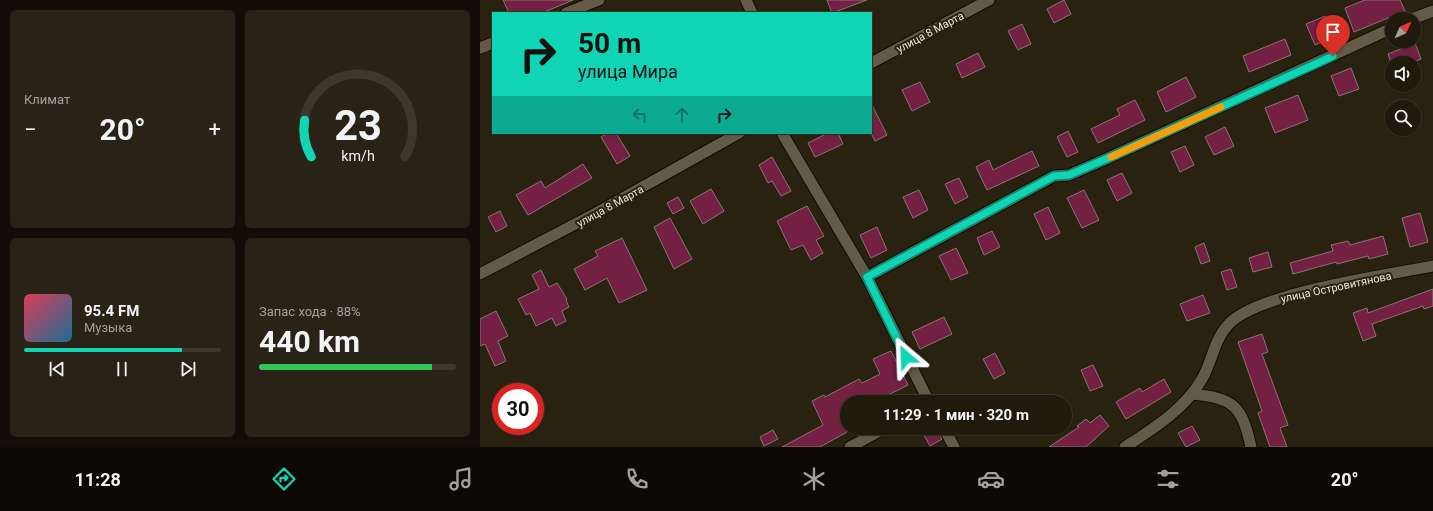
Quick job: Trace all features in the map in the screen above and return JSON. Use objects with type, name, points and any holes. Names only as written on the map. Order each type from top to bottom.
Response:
[{"type":"street","points":[[568,12],[598,0]]},
{"type":"street","points":[[746,0],[752,12]]},
{"type":"street","name":"улица 8 Марта","points":[[872,62],[989,0]]},
{"type":"street","points":[[1421,16],[1433,11]]},
{"type":"street","points":[[867,277],[1054,176],[1069,175],[1106,159],[1385,31]]},
{"type":"street","points":[[480,48],[492,43]]},
{"type":"street","name":"улица 8 Марта","points":[[480,274],[590,217],[737,134]]},
{"type":"street","points":[[783,134],[867,277],[923,395]]},
{"type":"street","name":"улица Островитянова","points":[[1125,447],[1161,422],[1192,394],[1209,366],[1220,336],[1235,317],[1246,311],[1290,295],[1433,266]]},
{"type":"street","points":[[1192,394],[1212,396],[1229,402],[1240,412],[1248,431],[1251,447]]},
{"type":"street","points":[[850,447],[872,435]]},
{"type":"street","points":[[948,435],[954,447]]},
{"type":"building","points":[[503,0],[573,0],[544,12],[509,12]]},
{"type":"building","points":[[827,0],[867,0],[835,12],[832,12]]},
{"type":"building","points":[[1064,0],[1071,14],[1054,23],[1047,9]]},
{"type":"building","points":[[1365,0],[1400,0],[1405,11],[1385,12],[1385,19],[1354,32],[1345,8]]},
{"type":"building","points":[[1325,16],[1333,37],[1315,45],[1306,24]]},
{"type":"building","points":[[1022,24],[1031,44],[1018,50],[1008,31]]},
{"type":"building","points":[[1285,39],[1291,55],[1249,72],[1243,56]]},
{"type":"building","points":[[1403,48],[1417,48],[1420,56],[1389,56],[1388,54]]},
{"type":"building","points":[[978,53],[985,67],[962,78],[956,64]]},
{"type":"building","points":[[1351,68],[1359,89],[1339,96],[1331,76]]},
{"type":"building","points":[[1186,77],[1196,97],[1166,112],[1157,92]]},
{"type":"building","points":[[920,82],[930,102],[912,111],[902,90]]},
{"type":"building","points":[[1298,95],[1308,120],[1275,133],[1265,108]]},
{"type":"building","points":[[1135,100],[1145,120],[1098,143],[1091,129],[1120,115],[1117,109]]},
{"type":"building","points":[[872,105],[887,135],[875,141],[872,134]]},
{"type":"building","points":[[1225,127],[1234,146],[1214,155],[1205,137]]},
{"type":"building","points":[[1068,131],[1078,152],[1067,157],[1057,137]]},
{"type":"building","points":[[606,134],[617,134],[630,156],[617,164],[601,137]]},
{"type":"building","points":[[826,134],[838,134],[843,144],[815,157],[808,143]]},
{"type":"building","points":[[1185,146],[1194,165],[1180,172],[1171,152]]},
{"type":"building","points":[[1032,151],[1039,166],[987,190],[976,167],[989,160],[993,170]]},
{"type":"building","points":[[772,157],[791,191],[781,196],[772,181],[768,183],[759,165]]},
{"type":"building","points":[[583,164],[592,178],[528,215],[516,195],[541,181],[545,188]]},
{"type":"building","points":[[1122,173],[1132,193],[1117,201],[1107,180]]},
{"type":"building","points":[[959,178],[968,197],[955,204],[945,184]]},
{"type":"building","points":[[711,189],[724,211],[703,224],[690,201]]},
{"type":"building","points":[[919,190],[928,210],[913,218],[903,197]]},
{"type":"building","points":[[1084,190],[1099,220],[1082,228],[1067,198]]},
{"type":"building","points":[[678,197],[684,208],[673,214],[667,203]]},
{"type":"building","points":[[807,206],[824,236],[816,240],[823,253],[811,260],[803,245],[791,250],[777,221]]},
{"type":"building","points":[[1048,207],[1060,233],[1046,240],[1034,214]]},
{"type":"building","points":[[500,211],[507,226],[496,232],[488,217]]},
{"type":"building","points":[[1420,213],[1428,242],[1410,247],[1402,218]]},
{"type":"building","points":[[670,218],[692,259],[674,269],[654,227]]},
{"type":"building","points":[[877,227],[887,250],[871,258],[860,235]]},
{"type":"building","points":[[992,231],[1000,247],[984,255],[977,238]]},
{"type":"building","points":[[1383,236],[1388,254],[1369,259],[1368,256],[1337,264],[1336,262],[1293,274],[1290,263],[1333,251],[1331,245],[1348,241],[1350,245]]},
{"type":"building","points":[[622,238],[647,290],[619,303],[607,278],[585,290],[574,269],[598,256],[595,251]]},
{"type":"building","points":[[1204,243],[1210,261],[1201,264],[1195,247]]},
{"type":"building","points":[[956,248],[968,273],[951,280],[939,256]]},
{"type":"building","points":[[1268,252],[1272,267],[1253,272],[1249,258]]},
{"type":"building","points":[[1231,269],[1237,287],[1227,290],[1221,272]]},
{"type":"building","points":[[541,270],[549,287],[557,283],[567,299],[566,300],[569,307],[562,311],[566,321],[556,326],[552,318],[536,326],[530,313],[526,315],[518,299],[539,289],[532,275]]},
{"type":"building","points":[[1433,289],[1433,306],[1424,309],[1423,306],[1372,324],[1376,336],[1363,341],[1353,313],[1367,308],[1368,313]]},
{"type":"building","points":[[1203,295],[1210,313],[1187,321],[1180,304]]},
{"type":"building","points":[[496,311],[508,336],[498,341],[506,361],[495,366],[485,344],[480,346],[480,319]]},
{"type":"building","points":[[944,317],[952,334],[920,349],[912,332]]},
{"type":"building","points":[[1262,334],[1268,352],[1262,354],[1288,425],[1280,428],[1287,447],[1270,447],[1258,413],[1262,411],[1238,342]]},
{"type":"building","points":[[891,351],[908,385],[888,395],[840,395],[840,435],[842,435],[820,447],[782,447],[823,425],[812,401],[824,395],[825,397],[859,379],[862,383],[880,374],[873,359]]},
{"type":"building","points":[[995,353],[1005,373],[994,379],[983,359]]},
{"type":"building","points":[[1093,365],[1103,386],[1090,391],[1081,370]]},
{"type":"building","points":[[1164,379],[1171,392],[1126,419],[1116,402],[1140,388],[1142,392]]},
{"type":"building","points":[[1100,415],[1109,426],[1086,447],[1049,447],[1067,435],[1072,435],[1072,432],[1079,427],[1077,426],[1086,419],[1090,423]]},
{"type":"building","points":[[1192,426],[1200,440],[1186,447],[1178,433]]},
{"type":"building","points":[[773,430],[778,439],[764,446],[760,437]]},
{"type":"building","points":[[924,435],[940,435],[942,439],[930,446]]},
{"type":"slow traffic","points":[[1111,157],[1221,107]]},
{"type":"route","points":[[906,357],[867,277],[1054,176],[1069,175],[1333,56]]}]
